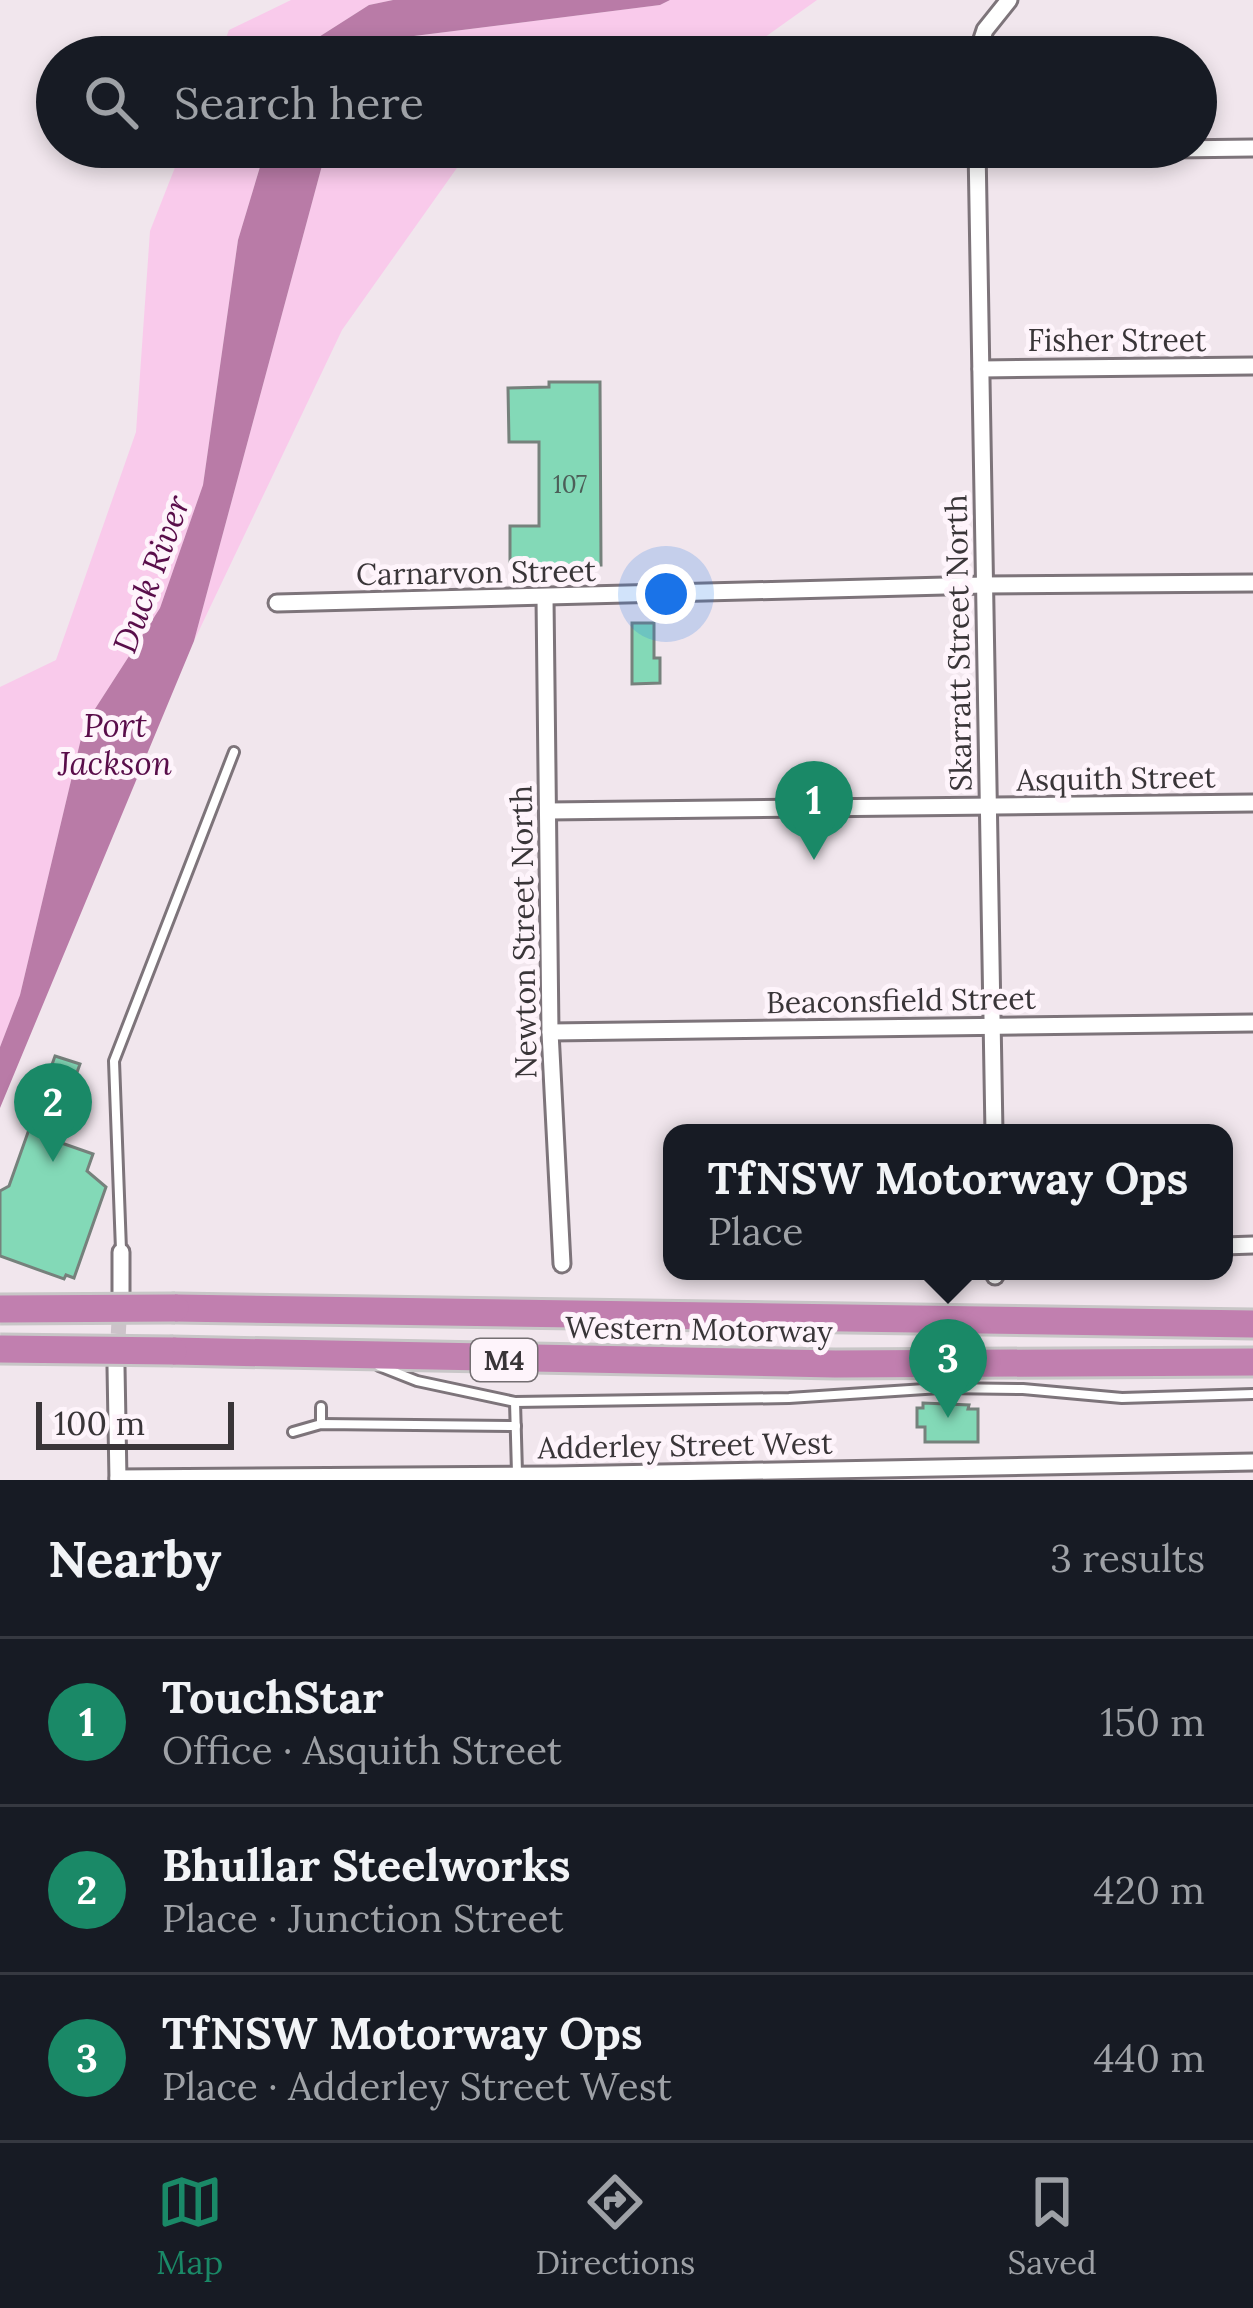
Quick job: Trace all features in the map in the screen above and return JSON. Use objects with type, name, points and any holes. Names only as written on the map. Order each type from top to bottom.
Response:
[{"type":"highway","name":"Western Motorway","points":[[0,1309],[1253,1324]]},
{"type":"highway","name":"Western Motorway","points":[[0,1349],[835,1364],[1253,1362]]},
{"type":"street","points":[[983,36],[1009,0]]},
{"type":"street","points":[[1217,148],[1253,148]]},
{"type":"street","name":"Skarratt Street North","points":[[977,168],[994,1124]]},
{"type":"street","name":"Fisher Street","points":[[981,369],[1253,366]]},
{"type":"street","name":"Carnarvon Street","points":[[277,603],[1253,583]]},
{"type":"street","name":"Newton Street North","points":[[544,598],[550,1032],[562,1264]]},
{"type":"street","name":"Asquith Street","points":[[548,811],[1253,802]]},
{"type":"street","name":"Beaconsfield Street","points":[[550,1032],[1253,1023]]},
{"type":"street","points":[[121,1294],[122,1252]]},
{"type":"street","points":[[116,1367],[118,1479]]},
{"type":"street","name":"Adderley Street West","points":[[118,1479],[1215,1471],[1253,1462]]},
{"type":"lane","points":[[122,1252],[114,1061],[234,752]]},
{"type":"lane","points":[[358,1358],[417,1381],[515,1402],[789,1398],[940,1388],[1122,1398],[1253,1394]]},
{"type":"lane","points":[[515,1402],[517,1476]]},
{"type":"lane","points":[[321,1407],[321,1424]]},
{"type":"lane","points":[[293,1432],[321,1424],[516,1426]]},
{"type":"shaded area","points":[[291,0],[393,0],[369,5],[320,36],[227,36],[229,30]]},
{"type":"shaded area","points":[[670,0],[817,0],[766,36],[414,36]]},
{"type":"shaded area","points":[[175,168],[260,168],[238,240],[203,485],[160,608],[84,726],[20,995],[0,1047],[0,687],[56,660],[136,432],[150,231]]},
{"type":"shaded area","points":[[321,168],[457,168],[342,330],[194,641]]},
{"type":"water","points":[[393,0],[670,0],[414,36],[320,36],[369,5]]},
{"type":"water","name":"Port Jackson","points":[[260,168],[321,168],[194,641],[0,1108],[0,1047],[20,995],[84,726],[160,608],[203,485],[238,240]]},
{"type":"building","points":[[549,382],[600,382],[601,565],[510,566],[510,526],[539,526],[539,442],[509,442],[508,388],[549,387]]},
{"type":"building","points":[[632,623],[654,623],[660,683],[632,684]]},
{"type":"building","points":[[55,1056],[80,1064],[53,1140],[93,1154],[87,1171],[106,1187],[74,1278],[66,1275],[64,1279],[0,1256],[0,1191],[9,1186]]},
{"type":"building","points":[[923,1403],[978,1409],[978,1442],[925,1442],[925,1427],[917,1427],[917,1408],[923,1408]]},
{"type":"tunnel","points":[[117,1357],[120,1303]]},
{"type":"place","name":"TouchStar","points":[[814,860]]},
{"type":"place","name":"Bhullar Steelworks","points":[[53,1162]]},
{"type":"place","name":"TfNSW Motorway Ops","points":[[948,1418]]},
{"type":"water label","name":"Duck River","points":[[151,574]]}]
